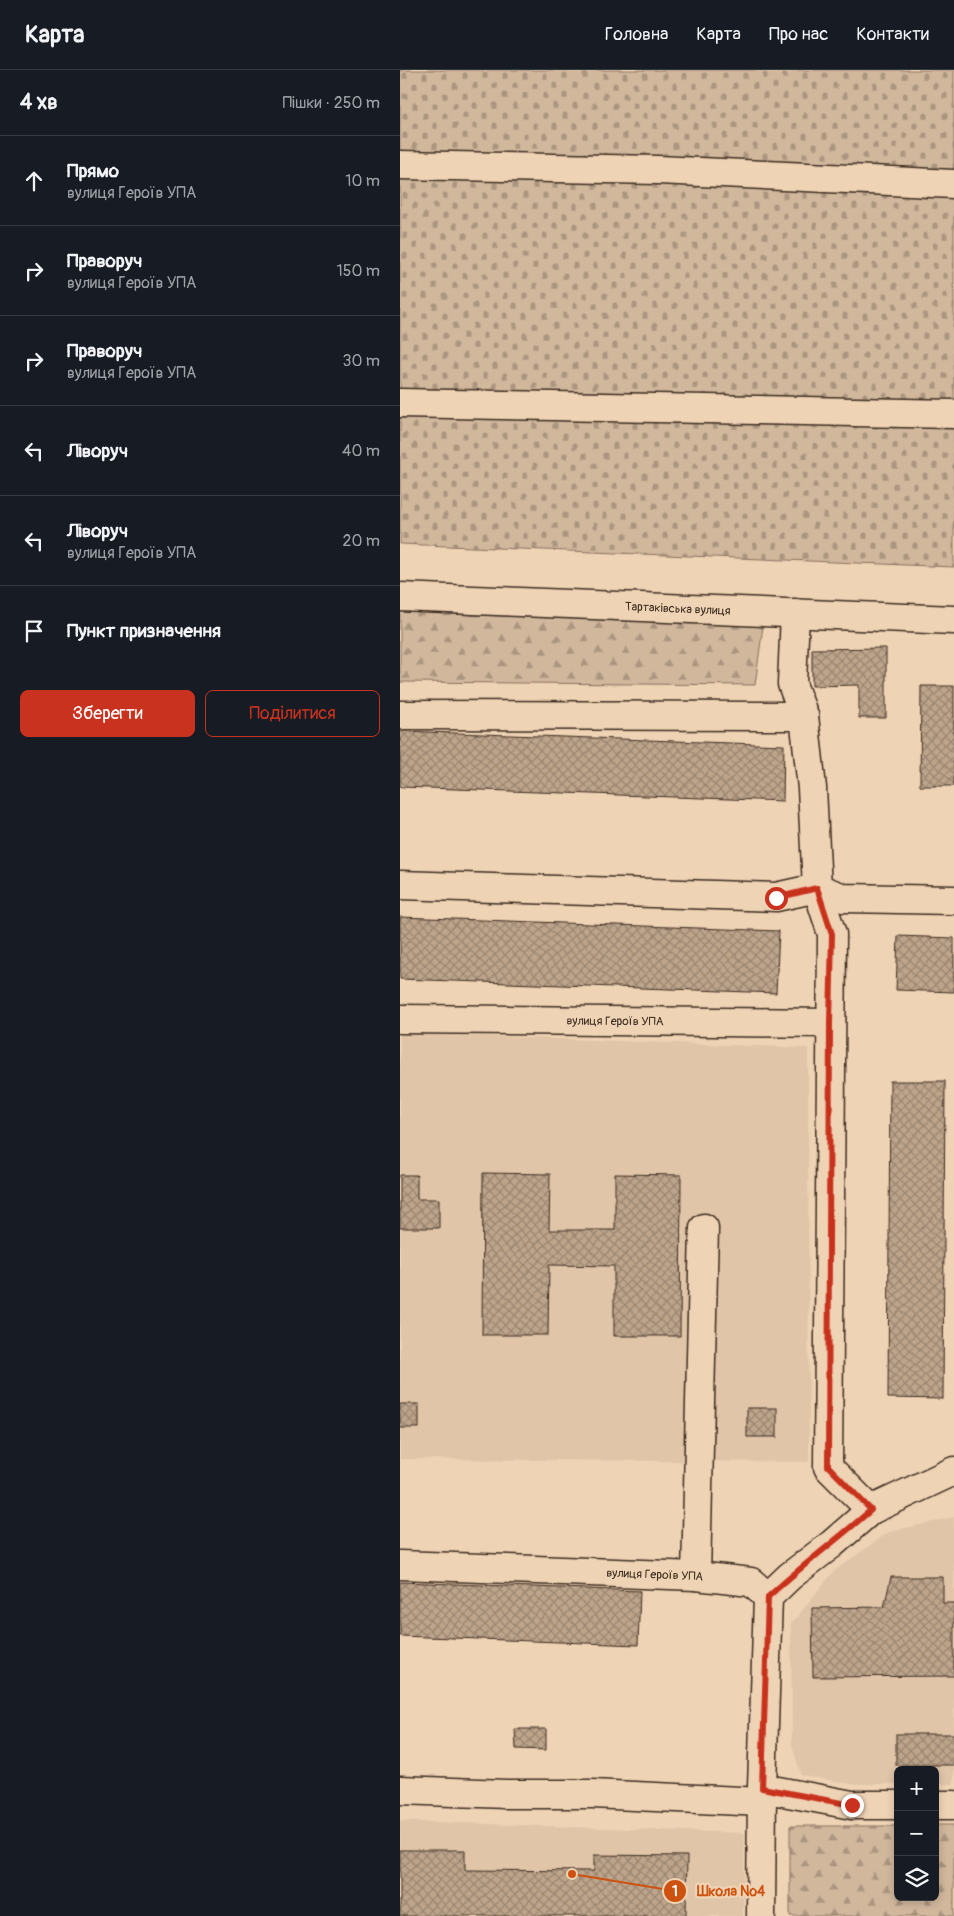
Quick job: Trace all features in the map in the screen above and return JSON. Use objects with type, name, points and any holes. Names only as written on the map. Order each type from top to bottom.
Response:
[{"type":"street","points":[[400,165],[658,170],[954,184]]},
{"type":"street","points":[[400,403],[954,414]]},
{"type":"street","name":"Тартаківська вулиця","points":[[400,597],[954,620]]},
{"type":"street","points":[[795,613],[792,684],[804,716],[812,788],[817,888],[832,934],[828,1466],[871,1510]]},
{"type":"street","points":[[400,715],[804,716]]},
{"type":"street","points":[[400,885],[776,898],[817,888],[844,898],[954,900]]},
{"type":"street","name":"вулиця Героїв УПА","points":[[400,1019],[830,1023]]},
{"type":"street","points":[[696,1576],[704,1228]]},
{"type":"street","points":[[761,1916],[762,1795],[768,1597],[790,1576],[832,1544],[871,1510],[954,1471]]},
{"type":"street","name":"вулиця Героїв УПА","points":[[400,1565],[696,1576],[751,1582],[768,1597]]},
{"type":"street","points":[[400,1790],[506,1794],[762,1795],[852,1805],[894,1805]]},
{"type":"street","points":[[939,1805],[954,1805]]},
{"type":"shaded area","points":[[400,1033],[808,1048],[809,1462],[400,1459]]},
{"type":"shaded area","points":[[954,1517],[954,1784],[939,1784],[939,1766],[894,1766],[894,1784],[851,1784],[801,1775],[792,1745],[791,1624],[834,1571],[889,1532]]},
{"type":"shaded area","points":[[400,1821],[745,1833],[743,1916],[400,1916]]},
{"type":"green space","points":[[400,70],[954,70],[954,567],[400,544]]},
{"type":"green space","points":[[400,612],[763,626],[755,685],[400,682]]},
{"type":"green space","points":[[939,1825],[954,1825],[954,1916],[790,1916],[790,1826],[894,1826],[894,1901],[939,1901]]},
{"type":"building","points":[[886,648],[886,718],[859,718],[859,685],[812,686],[812,649]]},
{"type":"building","points":[[921,686],[954,686],[954,786],[920,786]]},
{"type":"building","points":[[400,731],[784,745],[783,801],[400,787]]},
{"type":"building","points":[[400,917],[779,931],[776,993],[400,979]]},
{"type":"building","points":[[898,936],[954,938],[954,992],[896,990]]},
{"type":"building","points":[[890,1081],[945,1081],[943,1399],[888,1398]]},
{"type":"building","points":[[483,1173],[550,1174],[549,1230],[615,1230],[615,1174],[681,1175],[680,1336],[614,1336],[614,1266],[549,1265],[548,1335],[482,1335]]},
{"type":"building","points":[[400,1175],[417,1175],[417,1199],[439,1199],[439,1228],[400,1228]]},
{"type":"building","points":[[400,1404],[419,1404],[419,1428],[400,1428]]},
{"type":"building","points":[[747,1408],[777,1408],[777,1437],[747,1437]]},
{"type":"building","points":[[891,1577],[943,1577],[943,1603],[954,1603],[954,1676],[813,1677],[812,1608],[884,1607]]},
{"type":"building","points":[[400,1582],[640,1591],[638,1645],[400,1636]]},
{"type":"building","points":[[515,1729],[546,1729],[546,1750],[516,1749]]},
{"type":"building","points":[[896,1734],[954,1734],[954,1765],[896,1765]]},
{"type":"building","points":[[400,1850],[465,1850],[465,1870],[594,1871],[594,1855],[687,1856],[686,1916],[400,1916]]},
{"type":"place","name":"Школа №4","points":[[572,1874]]},
{"type":"route","points":[[776,898],[817,888],[832,934],[828,1466],[871,1510],[832,1544],[790,1576],[768,1597],[762,1788],[852,1805]]}]
